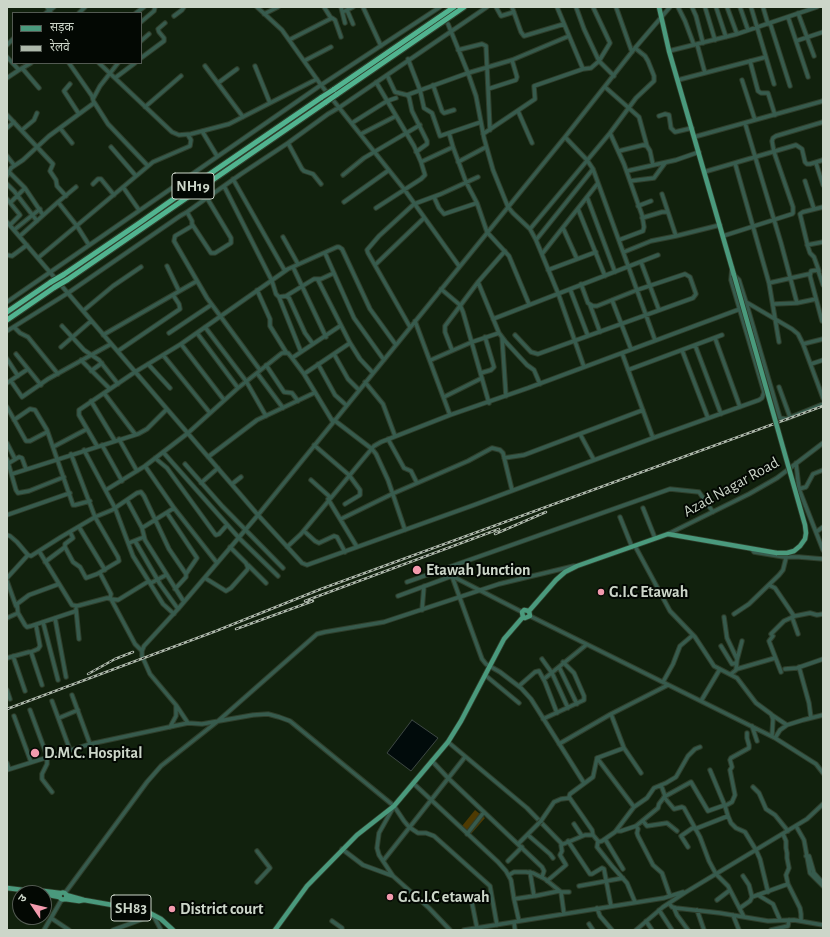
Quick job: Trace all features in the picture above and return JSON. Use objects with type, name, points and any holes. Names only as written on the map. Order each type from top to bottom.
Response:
[{"type":"highway","name":"NH19","points":[[7,320],[67,280],[324,99],[333,90],[454,7]]},
{"type":"highway","name":"NH19","points":[[7,312],[324,99],[336,95],[464,7]]},
{"type":"main road","points":[[273,930],[307,886],[357,835],[394,806],[448,742],[461,721],[504,639],[522,615],[528,618],[529,614],[556,580],[565,572],[577,566],[668,534],[787,554],[800,546],[805,539],[806,525],[669,51],[659,7]]},
{"type":"main road","name":"SH83","points":[[52,894],[140,910],[161,919],[173,930]]},
{"type":"street","points":[[48,11],[54,7]]},
{"type":"street","points":[[142,21],[154,11],[155,7]]},
{"type":"street","points":[[174,16],[184,7]]},
{"type":"street","points":[[257,7],[273,21],[289,40],[317,80],[404,189],[459,266]]},
{"type":"street","points":[[264,14],[278,7]]},
{"type":"street","points":[[324,7],[331,18],[335,20],[341,37]]},
{"type":"street","points":[[341,7],[345,23]]},
{"type":"street","points":[[342,12],[353,7]]},
{"type":"street","points":[[363,7],[381,46]]},
{"type":"street","points":[[7,331],[68,293],[387,75],[408,59],[487,7]]},
{"type":"street","points":[[496,7],[500,16],[514,12]]},
{"type":"street","points":[[512,7],[521,32],[524,36],[564,24]]},
{"type":"street","points":[[557,7],[583,69]]},
{"type":"street","points":[[576,7],[584,29],[599,61],[614,76]]},
{"type":"street","points":[[483,134],[535,100],[534,86],[583,69],[591,68],[599,61],[610,42],[593,7]]},
{"type":"street","points":[[616,7],[632,52]]},
{"type":"street","points":[[188,723],[176,705],[150,674],[142,656],[144,646],[174,614],[258,515],[670,7]]},
{"type":"street","points":[[678,7],[695,45],[705,73]]},
{"type":"street","points":[[692,7],[703,42]]},
{"type":"street","points":[[705,7],[715,40]]},
{"type":"street","points":[[716,7],[726,37]]},
{"type":"street","points":[[728,7],[737,34]]},
{"type":"street","points":[[740,7],[748,30]]},
{"type":"street","points":[[751,7],[774,84]]},
{"type":"street","points":[[763,7],[790,86]]},
{"type":"street","points":[[669,51],[737,34],[817,7]]},
{"type":"street","points":[[7,302],[321,85],[441,8]]},
{"type":"street","points":[[347,10],[353,24]]},
{"type":"street","points":[[798,13],[814,56]]},
{"type":"street","points":[[788,17],[808,77]]},
{"type":"street","points":[[289,40],[331,18]]},
{"type":"street","points":[[142,57],[164,41],[164,38],[158,29],[165,23]]},
{"type":"street","points":[[448,24],[476,96],[480,122],[493,170],[508,207],[530,229],[536,240],[558,293],[584,367]]},
{"type":"street","points":[[796,40],[823,32]]},
{"type":"street","points":[[142,40],[149,34]]},
{"type":"street","points":[[387,75],[395,92],[407,96],[468,73],[512,60],[569,36]]},
{"type":"street","points":[[458,50],[485,44],[490,130]]},
{"type":"street","points":[[304,61],[331,47]]},
{"type":"street","points":[[530,229],[610,133],[640,93],[654,81],[655,78],[646,58],[636,48]]},
{"type":"street","points":[[678,80],[766,57]]},
{"type":"street","points":[[408,59],[420,90],[424,108],[432,113],[439,135],[441,136],[480,122]]},
{"type":"street","points":[[488,89],[516,80],[517,77],[512,60]]},
{"type":"street","points":[[750,61],[758,91],[761,93],[768,93],[775,115]]},
{"type":"street","points":[[15,64],[39,88]]},
{"type":"street","points":[[7,78],[29,64]]},
{"type":"street","points":[[71,64],[108,124],[148,166]]},
{"type":"street","points":[[100,64],[172,132],[179,135],[188,135],[229,124],[317,80]]},
{"type":"street","points":[[43,215],[25,188],[8,174],[10,169],[23,160],[37,146],[93,104],[100,86],[117,64]]},
{"type":"street","points":[[115,78],[134,64]]},
{"type":"street","points":[[206,66],[243,117]]},
{"type":"street","points":[[256,66],[270,103]]},
{"type":"street","points":[[218,83],[236,69]]},
{"type":"street","points":[[145,107],[181,76]]},
{"type":"street","points":[[742,80],[755,120]]},
{"type":"street","points":[[376,82],[416,152],[424,171],[423,177],[376,208]]},
{"type":"street","points":[[70,84],[64,91],[79,114]]},
{"type":"street","points":[[433,85],[442,111],[444,113],[454,110]]},
{"type":"street","points":[[605,87],[641,119],[653,165]]},
{"type":"street","points":[[407,96],[412,111],[428,142],[416,152]]},
{"type":"street","points":[[352,123],[387,101],[396,98]]},
{"type":"street","points":[[694,137],[823,101]]},
{"type":"street","points":[[518,111],[532,143]]},
{"type":"street","points":[[22,130],[34,120],[37,113]]},
{"type":"street","points":[[659,116],[665,114],[669,115],[671,128],[674,132],[692,128]]},
{"type":"street","points":[[7,115],[53,164],[50,171],[56,180],[57,186],[66,196]]},
{"type":"street","points":[[361,134],[396,116]]},
{"type":"street","points":[[7,128],[14,122]]},
{"type":"street","points":[[793,213],[793,207],[774,152],[772,142],[773,138],[823,122]]},
{"type":"street","points":[[745,123],[797,302]]},
{"type":"street","points":[[343,175],[360,161],[420,125]]},
{"type":"street","points":[[60,128],[72,143]]},
{"type":"street","points":[[202,131],[218,156]]},
{"type":"street","points":[[449,133],[458,162],[477,203],[487,232],[505,251],[511,260],[529,304]]},
{"type":"street","points":[[610,133],[619,151],[644,227],[643,231],[619,240]]},
{"type":"street","points":[[38,258],[148,166],[157,160],[190,146],[191,140],[188,135]]},
{"type":"street","points":[[565,137],[587,160],[593,169],[655,340]]},
{"type":"street","points":[[288,143],[302,169],[313,174],[321,184]]},
{"type":"street","points":[[619,151],[643,145],[647,146]]},
{"type":"street","points":[[704,172],[796,146],[802,149],[805,162],[807,164],[823,160]]},
{"type":"street","points":[[111,147],[136,176]]},
{"type":"street","points":[[421,162],[453,147]]},
{"type":"street","points":[[458,162],[486,147]]},
{"type":"street","points":[[626,171],[665,163],[699,152]]},
{"type":"street","points":[[7,156],[14,165]]},
{"type":"street","points":[[816,162],[823,185]]},
{"type":"street","points":[[630,182],[654,178],[665,163]]},
{"type":"street","points":[[735,163],[769,283],[780,342]]},
{"type":"street","points":[[536,240],[593,169]]},
{"type":"street","points":[[344,202],[389,170]]},
{"type":"street","points":[[410,327],[368,253],[368,248],[414,204],[434,197],[478,177]]},
{"type":"street","points":[[93,184],[100,179],[114,195]]},
{"type":"street","points":[[233,180],[285,271]]},
{"type":"street","points":[[805,181],[814,209]]},
{"type":"street","points":[[542,254],[598,183]]},
{"type":"street","points":[[7,184],[37,220]]},
{"type":"street","points":[[224,186],[272,281],[276,294],[279,297],[301,352]]},
{"type":"street","points":[[20,236],[76,187]]},
{"type":"street","points":[[123,187],[139,210]]},
{"type":"street","points":[[10,202],[25,188]]},
{"type":"street","points":[[662,194],[676,236]]},
{"type":"street","points":[[434,197],[439,208],[444,214],[477,203]]},
{"type":"street","points":[[587,197],[615,272]]},
{"type":"street","points":[[187,212],[192,224],[210,253],[215,253],[231,243],[231,238],[207,198]]},
{"type":"street","points":[[7,199],[20,215],[8,223],[118,351],[166,410],[188,433],[287,547],[302,563],[307,565],[762,398],[764,392],[730,278],[732,267]]},
{"type":"street","points":[[638,206],[651,201]]},
{"type":"street","points":[[58,202],[77,226],[89,245]]},
{"type":"street","points":[[723,236],[793,213],[801,213],[822,207],[823,212]]},
{"type":"street","points":[[578,208],[605,276]]},
{"type":"street","points":[[14,230],[40,209]]},
{"type":"street","points":[[642,218],[662,212],[668,212]]},
{"type":"street","points":[[801,213],[800,216],[807,245],[810,253],[814,257],[823,286]]},
{"type":"street","points":[[375,264],[424,218]]},
{"type":"street","points":[[192,224],[174,238],[183,258],[211,305],[283,408]]},
{"type":"street","points":[[624,252],[652,241],[720,225]]},
{"type":"street","points":[[563,228],[577,259]]},
{"type":"street","points":[[283,237],[298,264]]},
{"type":"street","points":[[807,245],[823,242]]},
{"type":"street","points":[[7,256],[12,256],[27,245]]},
{"type":"street","points":[[97,446],[78,411],[135,372],[181,344],[285,271],[337,247],[340,248],[370,309],[396,345]]},
{"type":"street","points":[[452,350],[445,332],[445,326],[478,282],[505,251]]},
{"type":"street","points":[[548,270],[596,252]]},
{"type":"street","points":[[325,253],[354,318],[384,360]]},
{"type":"street","points":[[494,319],[529,304],[658,255]]},
{"type":"street","points":[[641,262],[659,310]]},
{"type":"street","points":[[167,266],[179,291]]},
{"type":"street","points":[[83,311],[113,286],[141,267]]},
{"type":"street","points":[[293,267],[326,337]]},
{"type":"street","points":[[769,283],[809,274],[811,271],[816,270],[819,272]]},
{"type":"street","points":[[279,297],[286,296],[314,279],[318,280],[334,273]]},
{"type":"street","points":[[515,335],[534,354],[542,353],[574,340],[693,298],[696,292],[690,277],[685,274],[650,285],[597,306],[590,305]]},
{"type":"street","points":[[809,274],[822,321]]},
{"type":"street","points":[[734,275],[739,280],[780,417],[783,419],[790,417],[823,404]]},
{"type":"street","points":[[318,280],[340,326],[360,359],[372,374]]},
{"type":"street","points":[[103,335],[198,281]]},
{"type":"street","points":[[478,282],[499,333],[534,370],[540,384]]},
{"type":"street","points":[[582,284],[600,332]]},
{"type":"street","points":[[441,289],[460,305],[463,312],[481,372],[488,403]]},
{"type":"street","points":[[570,289],[588,336]]},
{"type":"street","points":[[257,290],[270,319],[270,326],[286,352],[304,374],[314,393],[334,421],[372,449],[384,469],[405,530]]},
{"type":"street","points":[[118,351],[180,309],[180,304],[174,295]]},
{"type":"street","points":[[286,296],[289,298],[305,333],[313,344]]},
{"type":"street","points":[[774,304],[816,299]]},
{"type":"street","points":[[612,300],[631,349]]},
{"type":"street","points":[[746,302],[795,331],[803,344],[823,398]]},
{"type":"street","points":[[169,334],[211,305]]},
{"type":"street","points":[[287,547],[304,531],[329,498],[377,444],[450,415],[540,384],[740,309]]},
{"type":"street","points":[[61,347],[91,321]]},
{"type":"street","points":[[415,321],[450,415]]},
{"type":"street","points":[[62,326],[84,350],[102,363],[118,384]]},
{"type":"street","points":[[292,358],[326,337],[340,326]]},
{"type":"street","points":[[14,327],[20,333],[28,337],[58,374]]},
{"type":"street","points":[[205,327],[246,381],[266,416]]},
{"type":"street","points":[[197,333],[238,388]]},
{"type":"street","points":[[430,360],[472,342],[499,333]]},
{"type":"street","points":[[628,370],[722,336]]},
{"type":"street","points":[[481,372],[491,370],[494,367],[485,337]]},
{"type":"street","points":[[502,337],[506,396]]},
{"type":"street","points":[[715,338],[740,407]]},
{"type":"street","points":[[803,344],[823,339]]},
{"type":"street","points":[[304,374],[350,343]]},
{"type":"street","points":[[28,369],[9,382],[22,397],[81,360],[111,344]]},
{"type":"street","points":[[181,344],[224,400]]},
{"type":"street","points":[[694,345],[721,414]]},
{"type":"street","points":[[682,350],[708,418]]},
{"type":"street","points":[[106,490],[145,466],[188,433],[258,371],[286,352]]},
{"type":"street","points":[[622,353],[653,438]]},
{"type":"street","points":[[16,354],[41,385]]},
{"type":"street","points":[[334,354],[348,379],[359,390]]},
{"type":"street","points":[[163,355],[210,413]]},
{"type":"street","points":[[7,359],[18,376]]},
{"type":"street","points":[[81,360],[110,389]]},
{"type":"street","points":[[811,364],[823,360]]},
{"type":"street","points":[[91,371],[102,363]]},
{"type":"street","points":[[148,364],[170,388]]},
{"type":"street","points":[[318,364],[335,395],[346,405]]},
{"type":"street","points":[[266,365],[284,392],[292,393],[298,401]]},
{"type":"street","points":[[444,397],[482,378]]},
{"type":"street","points":[[365,382],[383,404],[395,436]]},
{"type":"street","points":[[779,387],[790,417]]},
{"type":"street","points":[[104,393],[136,434]]},
{"type":"street","points":[[208,457],[248,426],[314,393]]},
{"type":"street","points":[[91,401],[138,471]]},
{"type":"street","points":[[7,407],[26,441],[30,441],[47,432]]},
{"type":"street","points":[[14,420],[30,409],[34,409],[47,432],[74,506],[90,501]]},
{"type":"street","points":[[12,474],[136,434],[147,429],[166,410]]},
{"type":"street","points":[[504,458],[524,455],[643,410]]},
{"type":"street","points":[[53,447],[87,429]]},
{"type":"street","points":[[580,434],[594,460]]},
{"type":"street","points":[[388,439],[404,468],[411,470],[417,483]]},
{"type":"street","points":[[7,443],[15,459]]},
{"type":"street","name":"Azad Nagar Road","points":[[668,534],[714,512],[777,478],[823,443]]},
{"type":"street","points":[[102,445],[122,481]]},
{"type":"street","points":[[314,445],[349,475],[361,493],[359,497],[345,504]]},
{"type":"street","points":[[341,519],[392,494],[468,461],[492,448],[500,450],[503,453],[512,490]]},
{"type":"street","points":[[84,450],[115,508],[133,556],[163,604],[174,614]]},
{"type":"street","points":[[163,452],[239,538],[278,576]]},
{"type":"street","points":[[65,547],[73,562],[81,568],[86,578],[100,573],[118,562],[119,559],[95,517],[71,454]]},
{"type":"street","points":[[26,469],[22,458],[8,461],[16,490],[20,494],[64,477]]},
{"type":"street","points":[[155,458],[167,468],[215,534],[219,534],[227,525]]},
{"type":"street","points":[[796,463],[799,489],[823,550]]},
{"type":"street","points":[[185,464],[222,506],[283,568]]},
{"type":"street","points":[[145,466],[174,508],[217,563]]},
{"type":"street","points":[[201,483],[218,468]]},
{"type":"street","points":[[799,489],[806,487],[813,474],[823,470]]},
{"type":"street","points":[[232,484],[240,478]]},
{"type":"street","points":[[311,480],[329,498],[357,547]]},
{"type":"street","points":[[407,582],[670,489],[699,492],[714,512]]},
{"type":"street","points":[[7,515],[70,493]]},
{"type":"street","points":[[7,578],[28,555],[31,556],[39,552],[49,544],[79,528],[95,517],[115,508],[137,493],[143,494],[169,549],[186,574]]},
{"type":"street","points":[[127,500],[142,528],[145,540],[184,602]]},
{"type":"street","points":[[142,528],[174,508]]},
{"type":"street","points":[[643,508],[655,538]]},
{"type":"street","points":[[167,513],[197,558],[186,574],[186,577],[175,589]]},
{"type":"street","points":[[620,517],[633,546],[670,611],[693,635],[714,666],[737,678],[756,703],[788,725]]},
{"type":"street","points":[[79,528],[105,570]]},
{"type":"street","points":[[816,532],[823,528]]},
{"type":"street","points":[[304,531],[314,541],[319,543],[334,536],[337,537],[345,552]]},
{"type":"street","points":[[45,562],[65,547],[66,543],[72,538],[70,532]]},
{"type":"street","points":[[7,535],[19,544],[28,555]]},
{"type":"street","points":[[129,543],[144,537]]},
{"type":"street","points":[[135,541],[178,609]]},
{"type":"street","points":[[230,547],[266,583]]},
{"type":"street","points":[[752,549],[754,552],[786,558],[799,556],[823,559]]},
{"type":"street","points":[[39,552],[74,606],[76,611],[79,640]]},
{"type":"street","points":[[734,614],[750,602],[781,573],[786,558]]},
{"type":"street","points":[[204,578],[224,590],[229,590],[247,570],[248,566]]},
{"type":"street","points":[[52,916],[63,896],[161,766],[218,720],[317,634],[376,624],[499,584],[577,566]]},
{"type":"street","points":[[448,568],[482,659],[519,686],[531,699],[584,783]]},
{"type":"street","points":[[100,573],[111,594],[111,599],[135,644],[142,651]]},
{"type":"street","points":[[74,606],[107,598],[118,600],[149,581],[151,582],[166,575]]},
{"type":"street","points":[[398,596],[452,576],[522,615]]},
{"type":"street","points":[[7,581],[18,613],[27,626],[76,611]]},
{"type":"street","points":[[16,606],[19,601],[29,595],[59,584]]},
{"type":"street","points":[[769,585],[775,588],[793,617],[798,634]]},
{"type":"street","points":[[422,610],[424,586]]},
{"type":"street","points":[[7,618],[18,613]]},
{"type":"street","points":[[781,672],[769,641],[772,635],[783,621],[809,613],[818,616],[823,614]]},
{"type":"street","points":[[529,614],[586,645],[774,737],[816,764],[823,773]]},
{"type":"street","points":[[724,617],[727,638],[737,661]]},
{"type":"street","points":[[54,618],[66,677]]},
{"type":"street","points":[[43,622],[58,680]]},
{"type":"street","points":[[7,658],[38,649],[40,646],[36,624]]},
{"type":"street","points":[[663,682],[673,664],[680,646],[693,635]]},
{"type":"street","points":[[737,669],[737,661],[742,641]]},
{"type":"street","points":[[544,678],[586,645]]},
{"type":"street","points":[[721,646],[732,664],[737,661]]},
{"type":"street","points":[[31,652],[42,685]]},
{"type":"street","points":[[13,656],[25,691]]},
{"type":"street","points":[[731,674],[737,669],[775,658]]},
{"type":"street","points":[[542,659],[552,673],[568,708]]},
{"type":"street","points":[[785,669],[799,667],[823,660]]},
{"type":"street","points":[[543,719],[584,700],[584,696],[574,673],[564,662]]},
{"type":"street","points":[[55,666],[64,664]]},
{"type":"street","points":[[559,667],[576,704]]},
{"type":"street","points":[[799,667],[809,703],[811,718]]},
{"type":"street","points":[[701,701],[720,669]]},
{"type":"street","points":[[519,686],[535,672],[539,671],[544,678],[557,713]]},
{"type":"street","points":[[485,676],[519,703]]},
{"type":"street","points":[[559,744],[611,714],[668,685]]},
{"type":"street","points":[[7,690],[10,699]]},
{"type":"street","points":[[72,695],[90,744]]},
{"type":"street","points":[[52,701],[70,750]]},
{"type":"street","points":[[170,727],[176,716],[176,705]]},
{"type":"street","points":[[30,710],[47,756],[47,764],[42,774],[42,779],[52,792]]},
{"type":"street","points":[[59,718],[78,710]]},
{"type":"street","points":[[7,763],[8,769],[90,744],[188,723],[202,724],[218,720],[268,714],[290,721],[394,806],[409,827],[418,832],[434,836],[490,886],[497,924]]},
{"type":"street","points":[[611,714],[624,748],[642,773]]},
{"type":"street","points":[[771,714],[773,719],[774,737]]},
{"type":"street","points":[[774,737],[780,730],[788,725],[823,715]]},
{"type":"street","points":[[14,716],[31,762]]},
{"type":"street","points":[[752,726],[757,741]]},
{"type":"street","points":[[618,831],[636,826],[657,809],[664,797],[691,782],[708,810],[732,802],[735,795],[730,770],[732,767],[730,760],[749,747],[747,733]]},
{"type":"street","points":[[448,742],[526,808],[562,844],[562,852],[560,855],[566,865],[547,881]]},
{"type":"street","points":[[598,843],[616,830],[622,820],[634,807],[647,798],[654,788],[666,784],[677,776],[688,756],[695,749],[700,747]]},
{"type":"street","points":[[598,758],[624,748]]},
{"type":"street","points":[[383,861],[465,757]]},
{"type":"street","points":[[569,798],[570,794],[593,777],[598,758]]},
{"type":"street","points":[[598,758],[634,807]]},
{"type":"street","points":[[432,761],[543,868],[542,877]]},
{"type":"street","points":[[710,770],[733,826],[747,833],[756,850],[760,859],[768,892]]},
{"type":"street","points":[[413,783],[498,862],[509,875],[519,921]]},
{"type":"street","points":[[661,785],[665,796],[664,797],[674,809],[684,808],[700,838],[716,874],[730,890],[744,916]]},
{"type":"street","points":[[754,787],[766,809],[775,815],[788,831]]},
{"type":"street","points":[[508,860],[528,835],[540,823],[554,802],[569,798]]},
{"type":"street","points":[[569,798],[591,829],[598,843],[597,847],[628,884],[635,902]]},
{"type":"street","points":[[636,930],[669,903],[788,831],[805,820],[823,804]]},
{"type":"street","points":[[394,806],[382,826],[377,839],[377,848],[383,861],[393,876],[429,908],[450,930]]},
{"type":"street","points":[[467,834],[484,812]]},
{"type":"street","points":[[688,847],[681,836],[694,828],[728,816]]},
{"type":"street","points":[[643,821],[647,826],[667,822],[677,832]]},
{"type":"street","points":[[574,824],[582,836]]},
{"type":"street","points":[[797,825],[804,840],[810,873],[823,886]]},
{"type":"street","points":[[636,826],[638,829],[637,834],[652,863],[662,873],[670,896]]},
{"type":"street","points":[[783,834],[788,853],[787,858],[789,869],[786,874],[788,884],[800,908],[802,914],[801,921]]},
{"type":"street","points":[[528,835],[553,858]]},
{"type":"street","points":[[562,844],[568,841],[576,840],[582,836],[593,835]]},
{"type":"street","points":[[605,839],[623,869]]},
{"type":"street","points":[[568,841],[590,874],[603,868],[611,906]]},
{"type":"street","points":[[342,849],[363,865],[393,876]]},
{"type":"street","points":[[257,851],[270,868],[257,882]]},
{"type":"street","points":[[807,856],[814,873],[823,883]]},
{"type":"street","points":[[509,875],[514,872],[530,872],[542,877],[560,892],[564,914]]},
{"type":"street","points":[[530,872],[535,896]]},
{"type":"street","points":[[742,876],[749,885],[752,897]]},
{"type":"street","points":[[579,886],[623,878]]},
{"type":"street","points":[[740,908],[750,901],[752,897],[788,884]]},
{"type":"street","points":[[717,900],[730,890]]},
{"type":"street","points":[[514,899],[569,892]]},
{"type":"street","points":[[464,930],[635,902],[686,892]]},
{"type":"street","points":[[758,895],[773,904],[780,920]]},
{"type":"street","points":[[472,903],[477,928]]},
{"type":"street","points":[[669,903],[674,908],[677,915],[688,930]]},
{"type":"street","points":[[597,908],[600,916],[612,930]]},
{"type":"street","points":[[674,908],[744,916],[768,921],[789,920],[823,925]]},
{"type":"street","points":[[659,910],[672,930]]},
{"type":"street","points":[[697,910],[704,930]]},
{"type":"street","points":[[113,930],[153,915],[161,930]]},
{"type":"street","points":[[733,915],[739,930]]},
{"type":"street","points":[[52,919],[69,930]]},
{"type":"street","points":[[771,930],[788,926],[789,920]]},
{"type":"street","points":[[332,921],[342,928],[342,930]]},
{"type":"street","points":[[646,921],[652,930]]},
{"type":"street","points":[[514,922],[515,930]]},
{"type":"street","points":[[589,924],[593,930]]},
{"type":"shaded area","points":[[412,720],[438,738],[411,771],[387,753]]},
{"type":"shaded area","points":[[475,810],[485,818],[471,834],[462,826]]},
{"type":"railway","points":[[7,709],[216,631],[321,589],[823,406]]},
{"type":"railway","points":[[495,534],[546,512]]},
{"type":"railway","points":[[305,601],[499,529]]},
{"type":"railway","points":[[236,629],[313,601]]},
{"type":"railway","points":[[88,674],[115,659],[133,652]]},
{"type":"place","name":"Etawah Junction","points":[[417,570]]},
{"type":"place","name":"G.I.C Etawah","points":[[601,592]]},
{"type":"place","name":"D.M.C. Hospital","points":[[35,753]]},
{"type":"place","name":"G.G.I.C etawah","points":[[390,897]]},
{"type":"place","name":"District court","points":[[172,909]]}]
